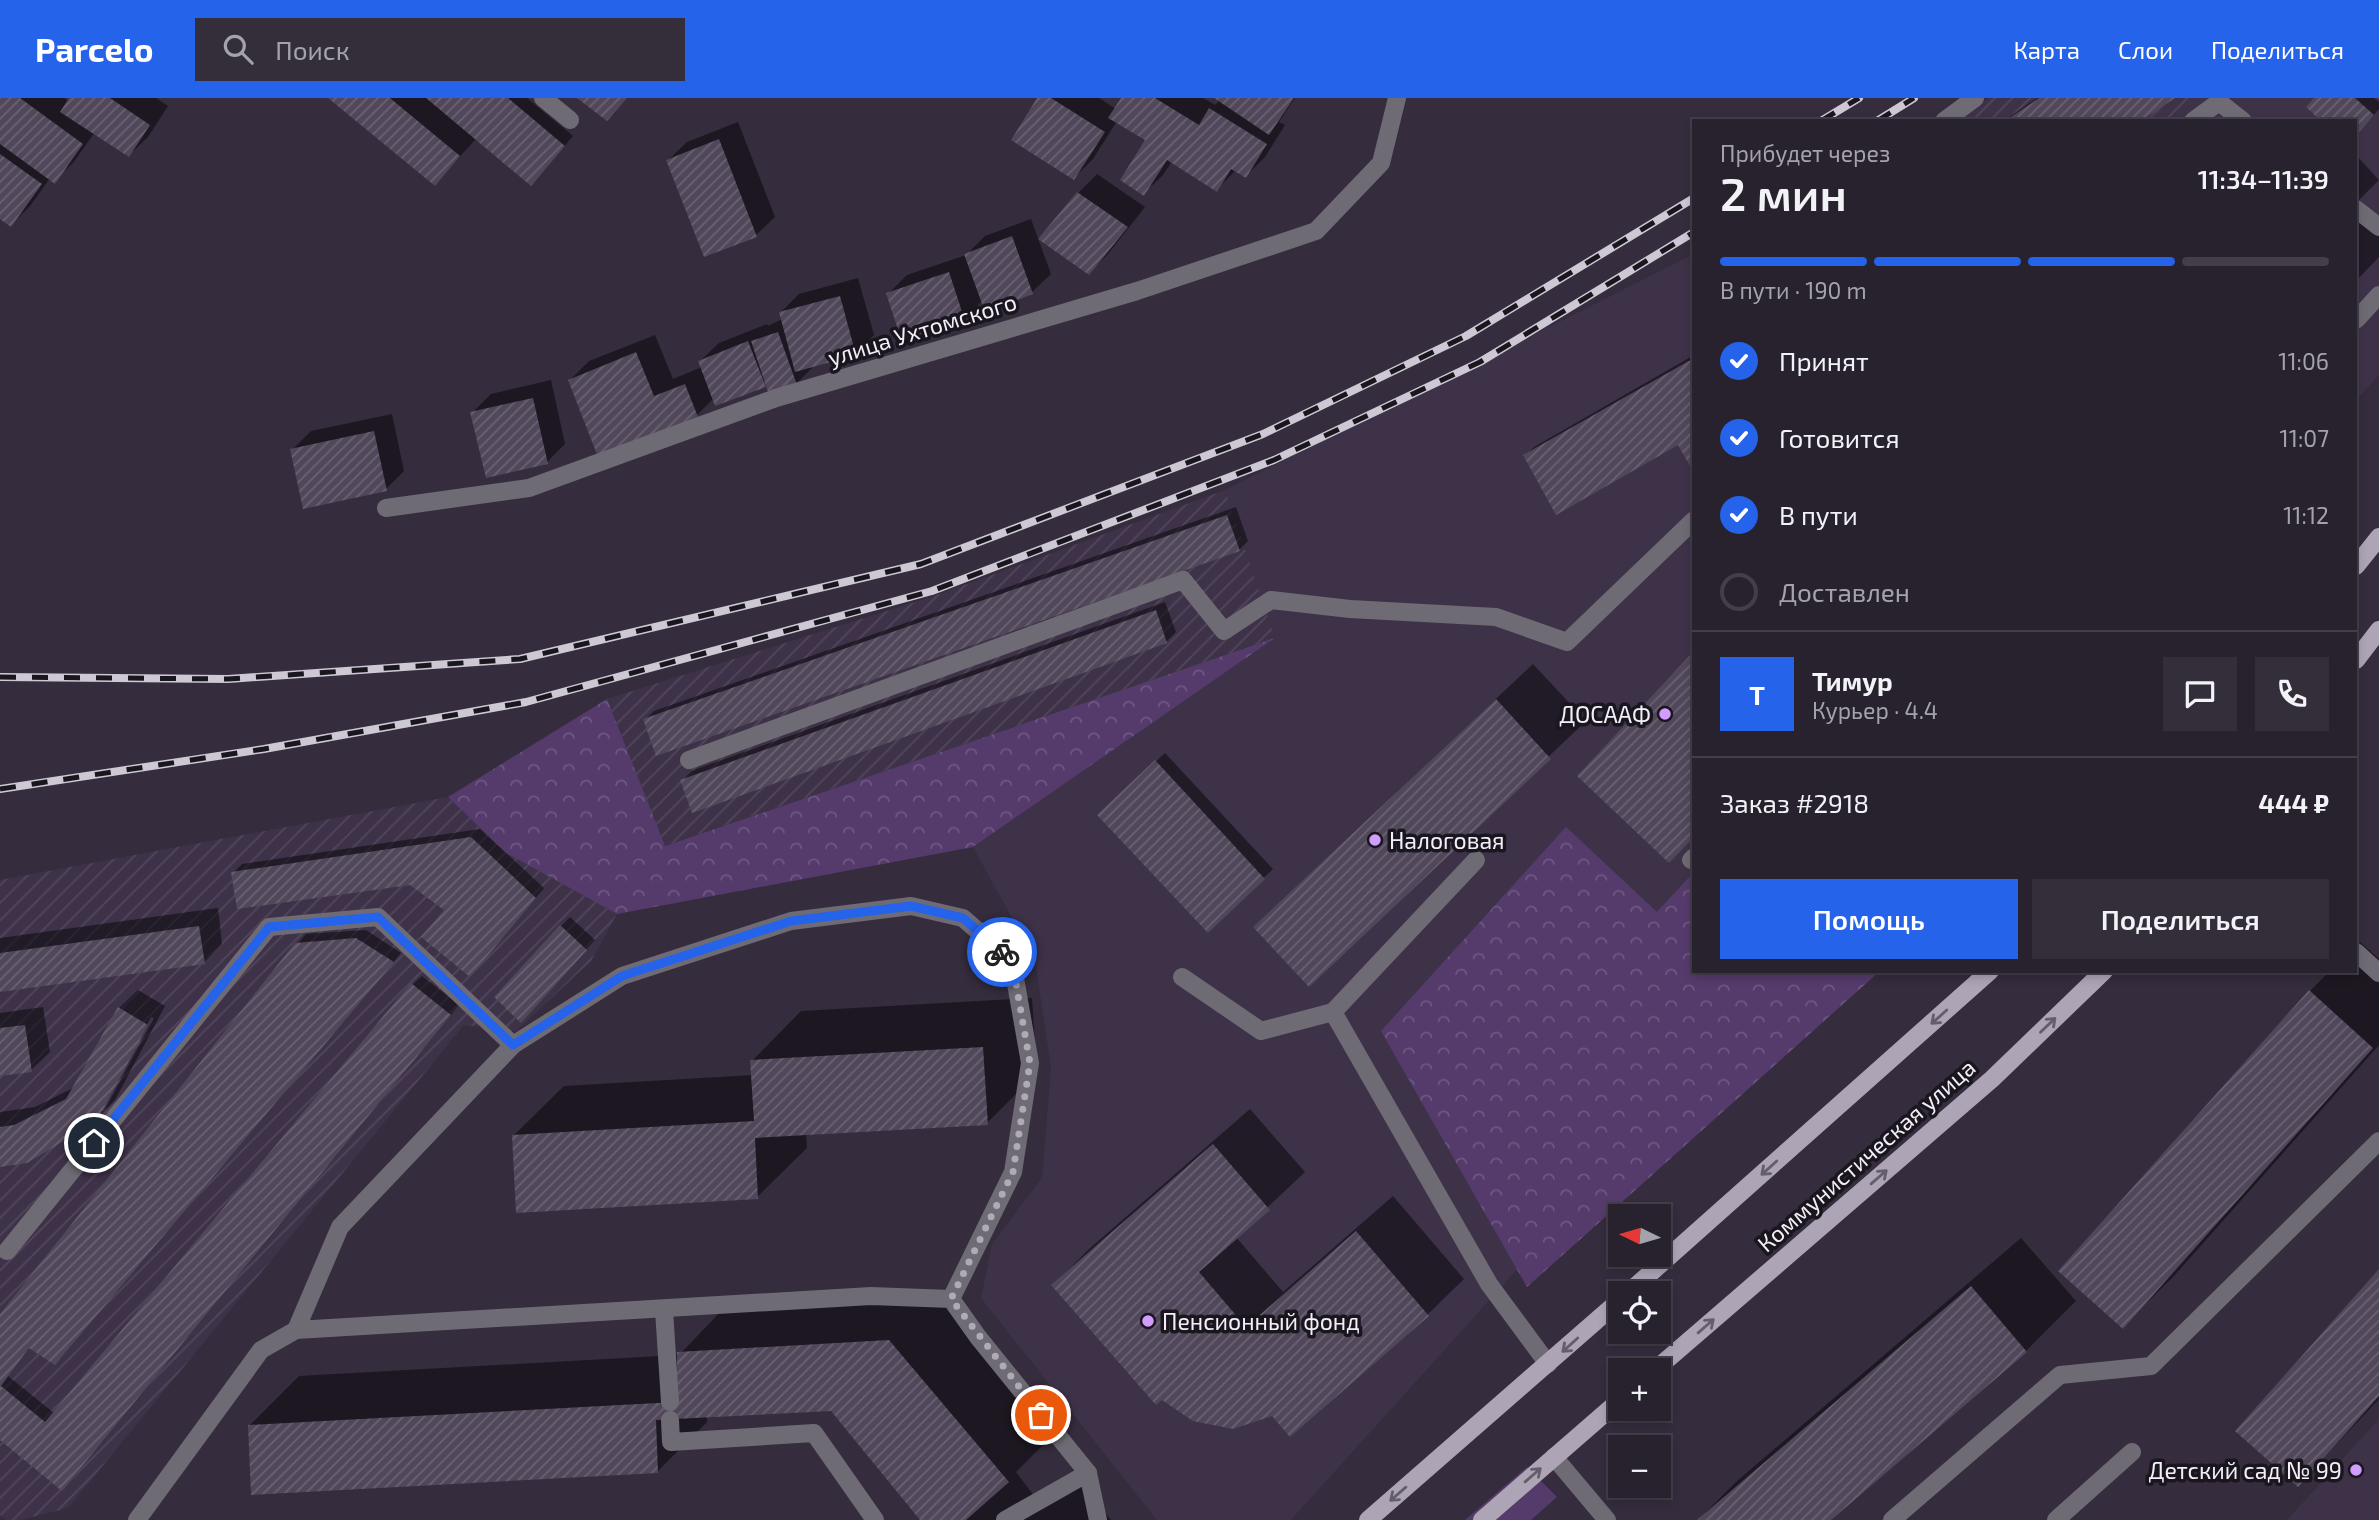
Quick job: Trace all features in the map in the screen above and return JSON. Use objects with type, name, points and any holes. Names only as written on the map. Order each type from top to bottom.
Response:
[{"type":"main road","points":[[2357,565],[2379,537]]},
{"type":"main road","points":[[2357,659],[2379,631]]},
{"type":"main road","points":[[1641,1281],[1988,973]]},
{"type":"main road","name":"Коммунистическая улица","points":[[1669,1358],[1992,1079],[2102,973]]},
{"type":"main road","points":[[1368,1520],[1608,1311]]},
{"type":"main road","points":[[1482,1520],[1608,1410]]},
{"type":"street","points":[[543,98],[570,120]]},
{"type":"street","name":"улица Ухтомского","points":[[386,508],[529,488],[776,398],[1137,291],[1316,231],[1381,163],[1397,98]]},
{"type":"street","points":[[1947,119],[1975,98]]},
{"type":"street","points":[[2196,119],[2220,102],[2241,119]]},
{"type":"street","points":[[2357,210],[2379,228]]},
{"type":"street","points":[[2357,319],[2379,295]]},
{"type":"street","points":[[689,760],[1183,580],[1224,631],[1271,600],[1350,609],[1496,617],[1567,642],[1692,522]]},
{"type":"street","points":[[1182,978],[1261,1031],[1333,1012],[1476,860]]},
{"type":"street","points":[[296,1330],[340,1227],[513,1045],[622,976],[791,921],[911,906],[963,918],[1012,961],[1030,1063],[1013,1172],[951,1299]]},
{"type":"street","points":[[7,1251],[269,927],[378,917],[513,1045]]},
{"type":"street","points":[[2357,953],[2379,974]]},
{"type":"street","points":[[1333,1012],[1489,1284],[1548,1364]]},
{"type":"street","points":[[1892,1520],[2060,1375],[2151,1366],[2379,1140]]},
{"type":"street","points":[[137,1520],[261,1350],[296,1330],[871,1296],[951,1299]]},
{"type":"street","points":[[951,1299],[978,1337],[1088,1473],[1098,1520]]},
{"type":"street","points":[[664,1310],[671,1441],[814,1433],[875,1520]]},
{"type":"street","points":[[2056,1520],[2132,1452]]},
{"type":"street","points":[[1554,1457],[1607,1520]]},
{"type":"street","points":[[1005,1520],[1088,1473]]},
{"type":"shaded area","points":[[1989,98],[2204,98],[2173,119],[1959,119]]},
{"type":"shaded area","points":[[2204,98],[2379,98],[2379,375],[2357,400],[2357,119],[2173,119]]},
{"type":"shaded area","points":[[1692,255],[1693,973],[1616,1160],[1291,1520],[1157,1520],[981,1298],[992,1244],[1042,1178],[1051,1068],[1035,960],[973,847],[1275,638],[1225,490]]},
{"type":"shaded area","points":[[1225,490],[1275,638],[664,846],[607,699],[934,596]]},
{"type":"shaded area","points":[[448,797],[506,853],[617,914],[591,961],[516,1031],[464,1025],[68,1508],[20,1520],[6,1520],[0,1515],[0,880]]},
{"type":"shaded area","name":"Детский сад № 99","points":[[2379,1419],[2379,1520],[2287,1520]]},
{"type":"green space","points":[[1275,638],[973,847],[617,914],[506,853],[448,797],[607,699],[665,846]]},
{"type":"green space","points":[[1566,827],[1657,912],[1692,874],[1692,973],[1878,973],[1620,1204],[1608,1204],[1608,1214],[1527,1287],[1381,1031]]},
{"type":"green space","points":[[1527,1467],[1557,1497],[1531,1520],[1465,1520]]},
{"type":"building","points":[[0,98],[20,98],[83,144],[55,184],[0,144]]},
{"type":"building","points":[[69,98],[110,98],[150,125],[129,157],[60,112]]},
{"type":"building","points":[[328,98],[390,98],[460,156],[435,186]]},
{"type":"building","points":[[426,98],[508,98],[565,146],[531,186]]},
{"type":"building","points":[[577,98],[627,98],[607,121]]},
{"type":"building","points":[[1037,98],[1051,98],[1105,132],[1074,180],[1011,140]]},
{"type":"building","points":[[1121,98],[1155,98],[1199,125],[1209,108],[1267,144],[1246,178],[1231,169],[1217,192],[1167,160],[1144,196],[1120,180],[1145,140],[1108,118]]},
{"type":"building","points":[[1214,98],[1294,98],[1269,135]]},
{"type":"building","points":[[2039,98],[2175,98],[2144,119],[2008,119]]},
{"type":"building","points":[[2314,98],[2355,98],[2374,115],[2357,135],[2357,119],[2319,119],[2306,107]]},
{"type":"building","points":[[719,139],[757,237],[704,257],[666,160]]},
{"type":"building","points":[[0,154],[42,184],[11,227],[0,219]]},
{"type":"building","points":[[1077,192],[1128,227],[1089,275],[1038,239]]},
{"type":"building","points":[[1012,236],[1033,294],[985,312],[964,254]]},
{"type":"building","points":[[949,272],[965,321],[902,342],[886,293]]},
{"type":"building","points":[[840,296],[856,355],[795,372],[779,312]]},
{"type":"building","points":[[778,332],[797,385],[769,395],[751,341]]},
{"type":"building","points":[[748,341],[766,387],[715,406],[698,361]]},
{"type":"building","points":[[636,352],[654,396],[685,384],[698,417],[598,457],[568,380]]},
{"type":"building","points":[[1692,359],[1692,470],[1678,445],[1556,515],[1523,455]]},
{"type":"building","points":[[533,398],[548,464],[486,478],[470,412]]},
{"type":"building","points":[[374,431],[387,491],[303,509],[290,449]]},
{"type":"building","points":[[1227,515],[1240,551],[656,756],[643,719]]},
{"type":"building","points":[[1156,610],[1167,643],[692,813],[680,780]]},
{"type":"building","name":"ДОСААФ","points":[[1692,653],[1692,839],[1669,863],[1577,776]]},
{"type":"building","points":[[1496,699],[1551,759],[1309,987],[1253,927]]},
{"type":"building","points":[[1155,760],[1265,879],[1208,933],[1097,815]]},
{"type":"building","points":[[471,837],[536,898],[470,977],[421,937],[444,910],[410,885],[237,909],[231,872]]},
{"type":"building","points":[[560,925],[587,950],[521,1023],[494,997]]},
{"type":"building","points":[[199,926],[205,964],[0,992],[0,953]]},
{"type":"building","points":[[356,938],[394,962],[55,1365],[29,1348],[1,1386],[45,1422],[411,983],[451,1015],[62,1491],[0,1440],[0,1314],[295,943]]},
{"type":"building","points":[[2309,990],[2373,1048],[2123,1329],[2058,1271]]},
{"type":"building","points":[[118,1007],[148,1025],[97,1121],[27,1163],[0,1167],[0,1127],[14,1125],[66,1099]]},
{"type":"building","points":[[25,1025],[32,1072],[0,1076],[0,1028]]},
{"type":"building","points":[[983,1047],[988,1125],[755,1138],[758,1199],[516,1213],[512,1135],[754,1121],[750,1060]]},
{"type":"building","points":[[1213,1144],[1270,1210],[1199,1272],[1246,1327],[1356,1231],[1429,1316],[1290,1437],[1272,1416],[1233,1429],[1193,1421],[1162,1400],[1156,1405],[1051,1285]]},
{"type":"building","points":[[2379,1269],[2379,1396],[2298,1487],[2235,1431]]},
{"type":"building","points":[[1971,1286],[2027,1352],[1831,1520],[1697,1520]]},
{"type":"building","points":[[889,1340],[1009,1482],[966,1520],[920,1520],[831,1411],[656,1420],[658,1473],[251,1495],[248,1425],[677,1402],[677,1352]]},
{"type":"railway","points":[[1824,119],[1859,98]]},
{"type":"railway","points":[[1880,119],[1914,98]]},
{"type":"railway","points":[[0,677],[228,679],[520,659],[921,564],[1263,434],[1466,336],[1692,199]]},
{"type":"railway","points":[[0,789],[264,749],[526,702],[932,591],[1274,460],[1480,362],[1692,233]]},
{"type":"way so far","points":[[1002,952],[1012,961],[1030,1063],[1013,1172],[951,1299],[1041,1415]]},
{"type":"place","name":"ДОСААФ","points":[[1665,714]]},
{"type":"place","name":"Налоговая","points":[[1375,840]]},
{"type":"place","name":"Пенсионный фонд","points":[[1148,1321]]},
{"type":"place","name":"Детский сад № 99","points":[[2356,1470]]},
{"type":"route","points":[[94,1143],[269,927],[378,917],[513,1045],[622,976],[791,921],[911,906],[963,918],[1002,952]]}]
